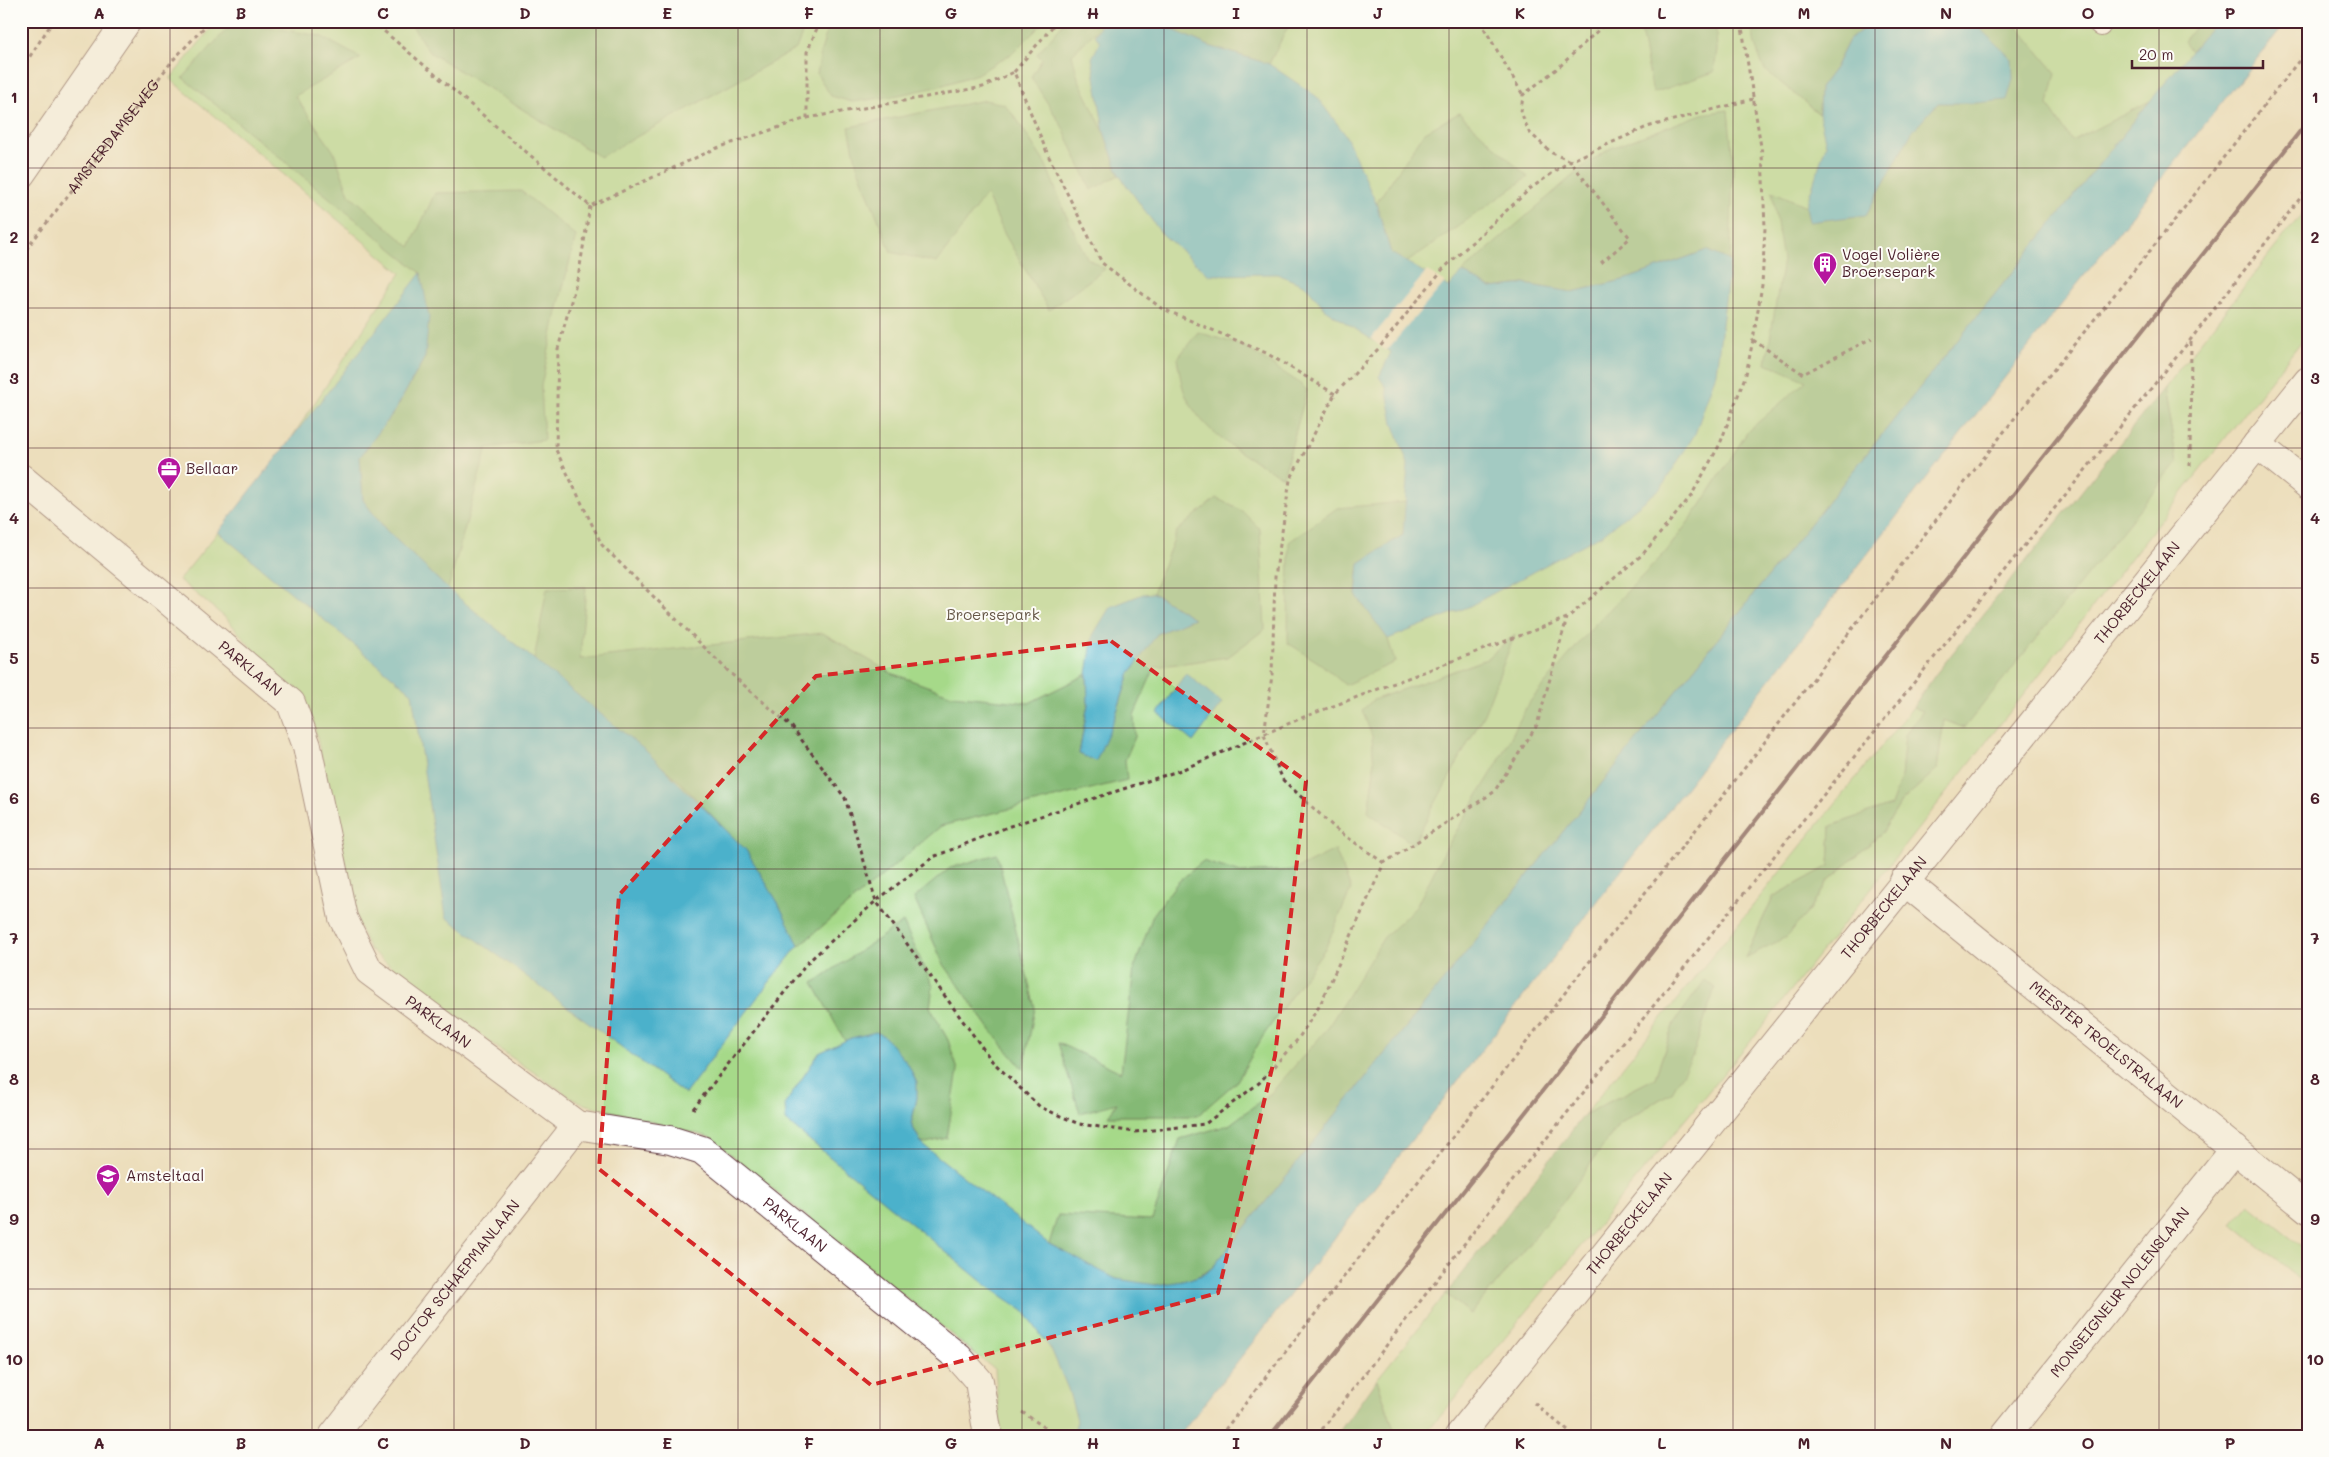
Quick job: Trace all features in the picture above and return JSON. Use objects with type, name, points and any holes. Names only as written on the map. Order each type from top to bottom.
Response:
[{"type":"street","points":[[21,174],[126,21]]},
{"type":"street","name":"THORBECKELAAN","points":[[1459,1436],[2308,381]]},
{"type":"street","points":[[2257,444],[2308,485]]},
{"type":"street","name":"PARKLAAN","points":[[21,478],[291,703],[307,746],[343,918],[369,971],[577,1125],[670,1140],[702,1150],[959,1358],[979,1381],[988,1436]]},
{"type":"street","name":"MEESTER TROELSTRALAAN","points":[[1904,882],[2308,1209]]},
{"type":"street","name":"DOCTOR SCHAEPMANLAAN","points":[[333,1436],[577,1125]]},
{"type":"street","name":"MONSEIGNEUR NOLENSLAAN","points":[[2004,1436],[2235,1149]]},
{"type":"path","points":[[21,70],[53,21]]},
{"type":"path","name":"AMSTERDAMSEWEG","points":[[21,256],[173,60],[210,21]]},
{"type":"path","points":[[304,21],[313,24],[341,21]]},
{"type":"path","points":[[372,21],[590,206]]},
{"type":"path","points":[[807,118],[808,52],[820,21]]},
{"type":"path","points":[[590,206],[717,148],[807,118],[983,87],[1014,72],[1057,21]]},
{"type":"path","points":[[1480,21],[1522,95],[1520,112],[1529,132],[1552,153],[1570,161],[1630,238],[1602,263]]},
{"type":"path","points":[[1522,95],[1559,67],[1608,21]]},
{"type":"path","points":[[670,1140],[809,961],[876,900],[933,857],[1010,826],[1181,770],[1304,717],[1349,702],[1567,618],[1643,554],[1691,496],[1720,444],[1746,374],[1753,340],[1762,285],[1765,228],[1762,153],[1741,21]]},
{"type":"path","points":[[1220,1436],[1578,976],[1723,796],[2017,415],[2164,234],[2308,49]]},
{"type":"path","points":[[1014,72],[1048,155],[1102,263],[1161,308],[1266,353],[1335,394]]},
{"type":"path","points":[[1384,863],[1337,830],[1283,780],[1264,735],[1272,675],[1275,577],[1290,480],[1335,394],[1378,348],[1442,270],[1531,188],[1570,161],[1647,128],[1753,99]]},
{"type":"path","points":[[1317,1436],[1517,1175],[2191,339],[2308,188]]},
{"type":"path","points":[[590,206],[578,272],[558,349],[556,450],[602,544],[723,666],[792,727],[845,798],[876,900],[992,1061],[1040,1106],[1079,1124],[1135,1132],[1205,1124],[1259,1083],[1298,1040],[1320,1004],[1384,863],[1494,792],[1537,725],[1567,618]]},
{"type":"path","points":[[1753,340],[1803,374],[1872,338]]},
{"type":"path","points":[[2190,468],[2191,339]]},
{"type":"path","points":[[1504,1379],[1574,1436]]},
{"type":"highlighted area","points":[[1111,641],[1306,781],[1275,1056],[1218,1293],[871,1385],[599,1169],[619,895],[816,676]]},
{"type":"green space","name":"Broersepark","points":[[217,21],[554,21],[614,69],[653,21],[2223,21],[1087,1436],[1001,1436],[995,1370],[709,1137],[584,1104],[569,1096],[499,1049],[370,950],[358,924],[313,720],[227,619],[179,580],[218,532],[225,538],[401,273],[170,79]]},
{"type":"green space","points":[[234,21],[320,36],[361,58],[295,96],[334,152],[349,194],[410,247],[435,193],[521,191],[576,236],[541,386],[544,440],[487,448],[448,589],[386,530],[363,500],[360,457],[396,409],[425,357],[421,273],[183,78]]},
{"type":"green space","points":[[409,21],[807,21],[796,49],[600,157],[429,52]]},
{"type":"green space","points":[[830,21],[1045,21],[1014,52],[977,74],[937,87],[889,97],[852,102],[831,96],[817,74],[821,51]]},
{"type":"green space","points":[[1065,21],[1107,21],[1072,54],[1078,78],[1104,132],[1119,175],[1091,190],[1062,126],[1031,77],[1042,59],[1037,54]]},
{"type":"green space","points":[[1151,21],[1291,21],[1269,64],[1209,46]]},
{"type":"green space","points":[[1639,21],[1715,21],[1717,49],[1714,72],[1653,93]]},
{"type":"green space","points":[[1751,21],[1873,21],[1849,40],[1835,68],[1820,88],[1819,114],[1764,69],[1755,45]]},
{"type":"green space","points":[[1962,21],[2013,21],[2056,73],[2048,105],[2072,141],[2150,101],[1214,1266],[1205,1273],[1180,1282],[1152,1285],[1138,1284],[1114,1278],[1049,1244],[1058,1215],[1152,1220],[1180,1139],[1229,1125],[1271,1093],[1327,1029],[1384,937],[1416,907],[1445,850],[1497,764],[1528,704],[1596,623],[1665,553],[1701,505],[1748,431],[1806,381],[1766,363],[1783,260],[1772,191],[1806,206],[1810,221],[1866,215],[1912,132],[1938,103],[1976,103],[1978,27]]},
{"type":"green space","points":[[2200,21],[2216,21],[2191,51],[2184,41]]},
{"type":"green space","points":[[985,100],[1004,104],[1016,118],[1046,165],[1065,213],[1087,258],[1105,269],[1049,310],[1005,235],[986,194],[937,263],[891,252],[857,166],[849,127]]},
{"type":"green space","points":[[1728,110],[1733,163],[1730,261],[1707,250],[1627,279],[1572,292],[1524,284],[1491,288],[1462,272],[1586,164],[1611,148],[1702,114]]},
{"type":"green space","points":[[1459,113],[1528,177],[1396,270],[1376,203],[1425,132]]},
{"type":"green space","points":[[2308,206],[2308,333],[1770,1017],[1424,1436],[1396,1436],[1377,1379],[1446,1294],[1471,1314],[1563,1202],[1619,1124],[1672,1092],[1674,1023],[1655,1078],[1584,1115],[1913,707],[1923,711],[1905,735],[1901,778],[1891,806],[1831,826],[1829,866],[1773,897],[1745,958],[1809,911],[1828,881],[1882,833],[1901,802],[1937,769],[1944,719],[2177,463],[2164,388]]},
{"type":"green space","points":[[1198,332],[1243,346],[1307,390],[1283,477],[1217,436],[1196,413],[1188,400],[1182,385],[1177,359]]},
{"type":"green space","points":[[2164,388],[2177,463],[1964,728],[1944,720],[1937,769],[1901,802],[1882,833],[1828,881],[1809,911],[1786,937],[1745,958],[1773,897],[1829,866],[1831,826],[1891,805],[1901,778],[1905,735],[1923,711],[1913,707],[1935,675]]},
{"type":"green space","points":[[1216,498],[1242,511],[1260,529],[1265,629],[1228,657],[1155,667],[1134,715],[1135,737],[1125,760],[1127,780],[941,826],[799,946],[743,848],[679,781],[534,660],[547,588],[586,587],[580,659],[823,633],[891,673],[952,695],[1029,703],[1087,674],[1088,704],[1079,754],[1115,717],[1130,673],[1157,634],[1194,618],[1153,593],[1177,531]]},
{"type":"green space","points":[[1406,502],[1403,535],[1359,563],[1356,594],[1388,639],[1395,662],[1345,685],[1321,664],[1288,643],[1289,542],[1337,508]]},
{"type":"green space","points":[[1515,634],[1484,714],[1413,844],[1368,812],[1374,771],[1372,736],[1362,710],[1373,700],[1487,659]]},
{"type":"green space","points":[[1335,850],[1351,889],[1326,947],[1263,1036],[1237,1081],[1197,1116],[1108,1116],[1117,1103],[1080,1113],[1058,1043],[1121,1072],[1134,969],[1153,915],[1177,883],[1203,861],[1241,873],[1294,870]]},
{"type":"green space","points":[[997,854],[1035,1008],[1023,1069],[995,1036],[943,963],[914,898],[950,868]]},
{"type":"green space","points":[[903,922],[933,986],[930,1007],[948,1040],[958,1070],[947,1138],[922,1144],[911,1124],[917,1098],[851,1038],[845,1041],[813,983]]},
{"type":"green space","points":[[1705,980],[1715,988],[1693,1055],[1672,1092],[1619,1124],[1563,1202],[1471,1314],[1446,1294],[1584,1115],[1655,1078],[1674,1023]]},
{"type":"green space","points":[[2249,1204],[2308,1251],[2308,1286],[2232,1224]]},
{"type":"green space","points":[[1377,1379],[1396,1436],[1336,1436]]},
{"type":"water","points":[[1103,21],[1153,21],[1209,46],[1269,64],[1316,96],[1345,134],[1376,203],[1391,253],[1449,287],[1462,272],[1491,288],[1524,284],[1572,292],[1627,279],[1707,250],[1730,261],[1716,373],[1695,434],[1661,488],[1603,534],[1468,607],[1388,639],[1356,595],[1359,563],[1403,535],[1408,464],[1393,423],[1386,387],[1379,377],[1391,352],[1326,310],[1306,286],[1277,274],[1209,275],[1161,233],[1119,175],[1104,132],[1092,58],[1100,42],[1095,35]]},
{"type":"water","points":[[1873,21],[1962,21],[1978,27],[2012,59],[2013,79],[2007,100],[1976,103],[1938,103],[1912,132],[1866,215],[1809,222],[1806,206],[1826,145],[1819,114],[1820,88],[1835,68],[1849,40]]},
{"type":"water","points":[[2216,21],[2287,21],[2076,286],[1422,1127],[1179,1436],[1073,1436],[1077,1420],[1068,1389],[1052,1351],[1024,1311],[986,1285],[786,1121],[785,1104],[819,1053],[851,1038],[876,1032],[884,1036],[908,1064],[917,1083],[917,1098],[911,1124],[922,1144],[1049,1244],[1116,1279],[1156,1285],[1183,1281],[1205,1274],[1214,1266]]},
{"type":"water","points":[[421,273],[429,317],[425,357],[396,409],[360,457],[363,500],[386,530],[448,589],[646,751],[746,850],[777,901],[799,945],[685,1094],[446,917],[412,693],[218,532]]},
{"type":"water","points":[[1153,593],[1194,618],[1157,634],[1130,673],[1115,717],[1096,761],[1079,754],[1088,704],[1087,674],[1093,635],[1110,607],[1143,594]]},
{"type":"water","points":[[1186,673],[1222,703],[1193,742],[1158,713]]},
{"type":"pier","points":[[1427,271],[1445,282],[1386,351],[1371,339]]},
{"type":"railway","points":[[1270,1436],[2308,121]]},
{"type":"place","name":"Vogel Volière Broersepark","points":[[1825,285]]},
{"type":"place","name":"Bellaar","points":[[169,490]]},
{"type":"place","name":"Amsteltaal","points":[[108,1197]]}]
